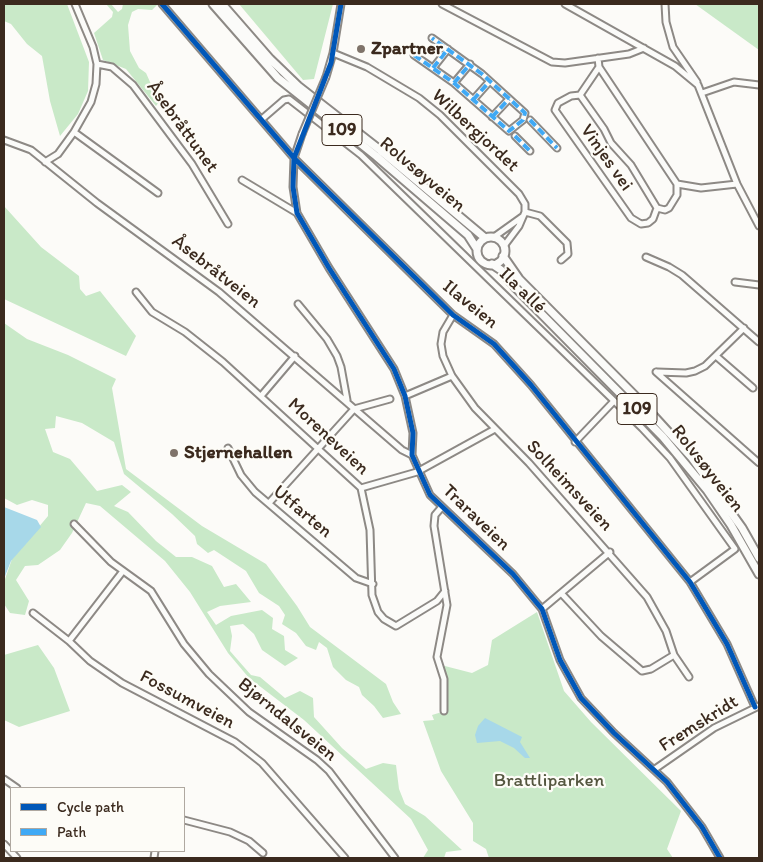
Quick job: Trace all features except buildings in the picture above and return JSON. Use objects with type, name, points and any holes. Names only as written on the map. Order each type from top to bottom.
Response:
[{"type":"main road","name":"Rolvsøyveien","points":[[213,4],[278,78],[376,156],[468,235],[477,249]]},
{"type":"main road","name":"Rolvsøyveien","points":[[222,4],[270,59],[298,86],[380,150],[485,238]]},
{"type":"main road","points":[[477,249],[485,238],[494,237],[504,246],[503,256],[499,262],[492,264]]},
{"type":"main road","name":"109","points":[[477,249],[479,259],[487,264],[492,264]]},
{"type":"main road","name":"Rolvsøyveien","points":[[503,256],[518,280],[639,400],[692,458],[742,528],[759,558]]},
{"type":"main road","name":"Rolvsøyveien","points":[[492,264],[501,270],[516,288],[663,436],[707,490],[731,525],[759,574]]},
{"type":"street","points":[[45,162],[58,154],[74,132],[94,93],[97,64],[90,35],[75,4]]},
{"type":"street","name":"Ilaveien","points":[[162,4],[294,158],[452,315],[494,344],[532,386],[575,442],[690,582],[727,644],[757,706]]},
{"type":"street","name":"Traraveien","points":[[341,4],[333,53],[326,77],[294,158],[293,187],[297,213],[329,268],[394,369],[405,396],[413,433],[412,455],[418,472],[430,495],[441,508],[513,574],[542,609],[560,660],[581,698],[614,733],[655,769],[689,809],[720,858]]},
{"type":"street","points":[[442,4],[547,61],[559,63],[629,54],[644,48]]},
{"type":"street","points":[[564,4],[675,66],[698,86]]},
{"type":"street","points":[[666,4],[666,22],[671,41],[702,93],[737,184],[759,226]]},
{"type":"street","name":"Wilbergjordet","points":[[414,56],[454,83],[509,131],[523,120],[525,113],[470,64],[432,38]]},
{"type":"street","name":"Wilbergjordet","points":[[433,68],[448,49]]},
{"type":"street","name":"Wilbergjordet","points":[[333,53],[368,67],[440,115],[519,194],[525,204],[524,214]]},
{"type":"street","points":[[598,58],[599,67],[677,184],[701,188],[737,184]]},
{"type":"street","name":"Åsebråttunet","points":[[97,64],[112,67],[137,89],[192,164],[228,224]]},
{"type":"street","name":"Wilbergjordet","points":[[454,83],[470,64]]},
{"type":"street","points":[[580,95],[599,67]]},
{"type":"street","name":"Wilbergjordet","points":[[473,100],[489,82]]},
{"type":"street","points":[[702,93],[734,82],[759,85]]},
{"type":"street","name":"Vinjes vei","points":[[657,208],[653,219],[648,223],[641,224],[631,218],[598,168],[572,136],[555,107],[566,98],[580,95],[604,129],[610,143],[631,165],[657,208],[665,210],[672,205],[678,191],[677,184]]},
{"type":"street","name":"Ila allé","points":[[262,119],[284,100],[289,99],[361,156],[614,401],[670,458],[735,549],[690,582]]},
{"type":"street","name":"Wilbergjordet","points":[[492,117],[509,99]]},
{"type":"street","points":[[530,120],[557,148]]},
{"type":"street","points":[[74,132],[158,193]]},
{"type":"street","points":[[514,136],[530,151]]},
{"type":"street","name":"Åsebråtveien","points":[[4,140],[31,150],[97,203],[219,292],[347,400],[354,409],[397,446],[412,455]]},
{"type":"street","points":[[242,180],[297,213]]},
{"type":"street","points":[[504,246],[519,226],[524,214]]},
{"type":"street","points":[[494,237],[524,214],[540,216],[567,243],[569,248],[568,254],[561,260]]},
{"type":"street","points":[[646,258],[669,267],[682,275],[759,342]]},
{"type":"street","points":[[735,282],[759,285]]},
{"type":"street","name":"Moreneveien","points":[[136,292],[152,312],[185,332],[223,362],[361,488],[368,520],[373,584],[372,595],[378,612],[388,623],[396,626],[437,601],[446,591]]},
{"type":"street","points":[[298,304],[327,339],[336,356],[341,367],[347,400]]},
{"type":"street","name":"Solheimsveien","points":[[452,315],[443,332],[441,344],[443,356],[452,376],[475,408],[610,552],[648,597],[666,632],[674,655],[688,677]]},
{"type":"street","points":[[744,328],[716,356],[696,371],[686,373],[656,372],[759,463]]},
{"type":"street","points":[[262,396],[295,356]]},
{"type":"street","points":[[716,356],[754,388]]},
{"type":"street","points":[[405,396],[452,376]]},
{"type":"street","points":[[269,503],[354,409],[390,399]]},
{"type":"street","points":[[575,442],[614,401]]},
{"type":"street","points":[[361,488],[418,472],[495,429]]},
{"type":"street","points":[[397,446],[412,445]]},
{"type":"street","name":"Utfarten","points":[[228,448],[248,486],[356,578],[373,584]]},
{"type":"street","points":[[441,508],[435,515],[434,526],[447,605],[437,658],[444,679],[444,711]]},
{"type":"street","name":"Bjørndalsveien","points":[[74,524],[105,556],[151,591],[184,644],[209,674],[249,712],[317,760],[328,770],[395,858]]},
{"type":"street","points":[[542,609],[610,552]]},
{"type":"street","points":[[69,641],[123,571]]},
{"type":"street","points":[[562,593],[601,636],[642,671],[651,670],[674,655]]},
{"type":"street","name":"Fossumveien","points":[[33,613],[69,641],[90,661],[122,683],[235,742],[248,752],[262,764],[345,858]]},
{"type":"street","name":"Fremskridt","points":[[655,769],[714,728],[757,706]]},
{"type":"street","points":[[4,779],[16,787]]},
{"type":"street","points":[[185,820],[230,832],[249,841],[263,853]]},
{"type":"green space","points":[[4,4],[67,4],[89,62],[88,91],[78,114],[60,136],[50,101],[42,56],[27,44],[11,24],[4,21]]},
{"type":"green space","points":[[106,4],[111,4],[118,12],[122,9],[123,4],[158,4],[152,10],[138,9],[132,12],[128,25],[130,51],[139,68],[146,73],[159,102],[156,106],[126,69],[103,60],[94,33],[112,17],[113,12]]},
{"type":"green space","points":[[239,4],[333,4],[314,79],[303,80]]},
{"type":"green space","points":[[695,4],[759,4],[759,50]]},
{"type":"green space","points":[[4,206],[41,247],[79,276],[80,289],[86,296],[100,291],[136,336],[126,356],[4,299]]},
{"type":"green space","points":[[4,323],[27,339],[68,355],[116,379],[112,388],[126,469],[202,526],[266,564],[310,627],[386,684],[393,702],[401,714],[383,718],[362,695],[359,687],[346,680],[333,667],[327,648],[319,642],[316,650],[306,646],[296,633],[282,624],[285,615],[279,606],[259,593],[246,571],[214,550],[208,553],[197,544],[195,536],[172,514],[124,474],[114,442],[82,423],[56,416],[55,428],[45,429],[53,452],[70,459],[97,491],[122,485],[131,492],[114,506],[128,512],[156,541],[176,557],[192,557],[212,566],[224,587],[236,584],[251,602],[220,606],[207,612],[216,625],[231,616],[262,610],[273,618],[272,629],[284,636],[285,650],[298,658],[285,666],[262,650],[254,634],[243,624],[230,626],[232,636],[230,651],[251,675],[260,677],[285,698],[300,691],[313,698],[314,717],[342,748],[366,769],[383,763],[396,765],[399,789],[405,804],[425,816],[462,850],[446,852],[444,858],[423,858],[428,850],[411,819],[304,720],[249,678],[228,653],[190,592],[165,561],[100,506],[86,503],[72,533],[60,550],[38,565],[25,566],[16,580],[29,601],[25,615],[10,613],[4,604],[4,582],[12,559],[48,516],[48,505],[32,500],[17,505],[4,498]]},
{"type":"green space","name":"Brattliparken","points":[[537,612],[564,691],[591,722],[681,811],[667,849],[673,858],[489,858],[486,849],[473,841],[473,823],[441,771],[423,721],[434,720],[432,715],[442,712],[441,665],[472,673],[488,665],[492,640]]},
{"type":"green space","points":[[38,645],[54,668],[70,711],[19,727],[4,720],[4,655]]},
{"type":"water","points":[[4,507],[37,520],[41,527],[11,561],[4,579]]},
{"type":"water","points":[[485,718],[522,737],[520,742],[530,758],[525,758],[514,748],[500,741],[477,743],[475,735],[478,726]]},
{"type":"marked path","points":[[414,55],[454,83],[509,131],[523,120],[525,113],[482,74],[432,38]]},
{"type":"marked path","points":[[433,68],[448,49]]},
{"type":"marked path","points":[[454,83],[470,64]]},
{"type":"marked path","points":[[473,100],[489,82]]},
{"type":"marked path","points":[[492,117],[509,99]]},
{"type":"marked path","points":[[530,120],[557,148]]},
{"type":"marked path","points":[[515,136],[530,151]]},
{"type":"cycle path","points":[[162,4],[294,158],[453,315],[494,344],[531,385],[690,582],[727,644],[755,707]]},
{"type":"cycle path","points":[[341,4],[331,63],[294,158],[293,187],[297,213],[329,268],[394,369],[405,396],[413,433],[412,455],[430,495],[513,574],[542,609],[560,660],[581,698],[614,733],[667,782],[702,827],[720,858]]},
{"type":"place","name":"Zpartner","points":[[361,49]]},
{"type":"place","name":"Stjernehallen","points":[[174,453]]}]
